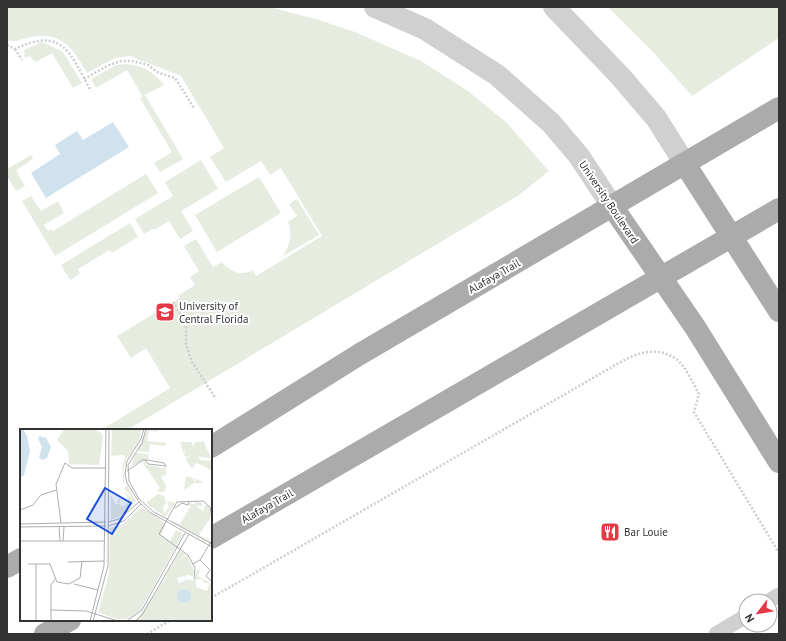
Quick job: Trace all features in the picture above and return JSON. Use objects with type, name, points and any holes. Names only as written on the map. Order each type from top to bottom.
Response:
[{"type":"main road","name":"Alafaya Trail","points":[[212,446],[360,354],[779,108]]},
{"type":"main road","points":[[685,164],[779,312]]},
{"type":"main road","name":"University Boulevard","points":[[612,206],[695,327],[779,462]]},
{"type":"main road","name":"Alafaya Trail","points":[[212,537],[779,209]]},
{"type":"main road","points":[[7,567],[20,560]]},
{"type":"main road","points":[[45,634],[68,621]]},
{"type":"street","name":"University Boulevard","points":[[374,7],[425,29],[497,75],[551,123],[579,156],[612,206]]},
{"type":"street","points":[[554,7],[621,77],[656,118],[685,164]]},
{"type":"lane","points":[[716,634],[738,621]]},
{"type":"path","points":[[15,49],[31,41],[44,39],[57,43],[70,54],[91,90]]},
{"type":"path","points":[[7,45],[15,49],[22,60]]},
{"type":"path","points":[[84,79],[108,65],[120,61],[133,61],[148,65],[159,73],[175,78],[194,108]]},
{"type":"path","points":[[173,302],[186,325],[186,344],[192,362],[216,399]]},
{"type":"path","points":[[212,597],[618,363],[646,351],[657,352],[675,358],[681,365],[699,394],[694,412],[779,553]]},
{"type":"path","points":[[147,634],[169,621]]},
{"type":"shaded area","points":[[7,7],[270,7],[319,20],[355,32],[421,61],[468,91],[507,123],[549,171],[519,195],[129,429],[103,429],[170,388],[146,348],[131,358],[117,336],[180,298],[179,295],[195,285],[190,277],[199,271],[184,246],[196,239],[213,267],[222,262],[228,268],[236,272],[244,273],[253,270],[256,276],[322,236],[281,168],[270,175],[261,161],[226,182],[210,157],[224,148],[181,76],[130,56],[115,58],[87,73],[70,48],[57,39],[49,36],[39,36],[15,41],[7,40]]},
{"type":"shaded area","points":[[608,7],[779,7],[779,38],[692,96],[652,51]]},
{"type":"shaded area","points":[[42,42],[63,52],[82,83],[73,88],[52,53],[36,62],[29,56],[25,58],[24,50]]},
{"type":"shaded area","points":[[126,64],[147,70],[156,76],[164,85],[145,95],[183,159],[160,172],[154,163],[172,152],[140,98],[143,97],[127,70],[96,88],[91,79],[116,65]]},
{"type":"shaded area","points":[[31,155],[33,159],[16,170],[25,186],[16,191],[7,176],[7,166],[9,168]]},
{"type":"shaded area","points":[[201,160],[218,189],[181,211],[193,231],[180,239],[169,221],[144,234],[135,219],[173,196],[165,182]]},
{"type":"shaded area","points":[[146,174],[158,193],[55,256],[22,201],[31,196],[41,211],[58,201],[64,213],[44,225],[48,231],[52,229],[53,231]]},
{"type":"shaded area","points":[[259,177],[281,213],[217,252],[195,215]]},
{"type":"shaded area","points":[[297,199],[319,235],[283,256],[290,239],[290,227],[288,222],[297,216],[289,204]]},
{"type":"shaded area","points":[[130,223],[138,237],[112,253],[109,250],[78,269],[80,274],[70,280],[61,265]]},
{"type":"water","points":[[113,122],[129,147],[46,198],[31,173],[60,154],[55,145],[77,131],[83,140]]},
{"type":"place","name":"University of Central Florida","points":[[165,312]]},
{"type":"place","name":"Bar Louie","points":[[610,532]]}]
